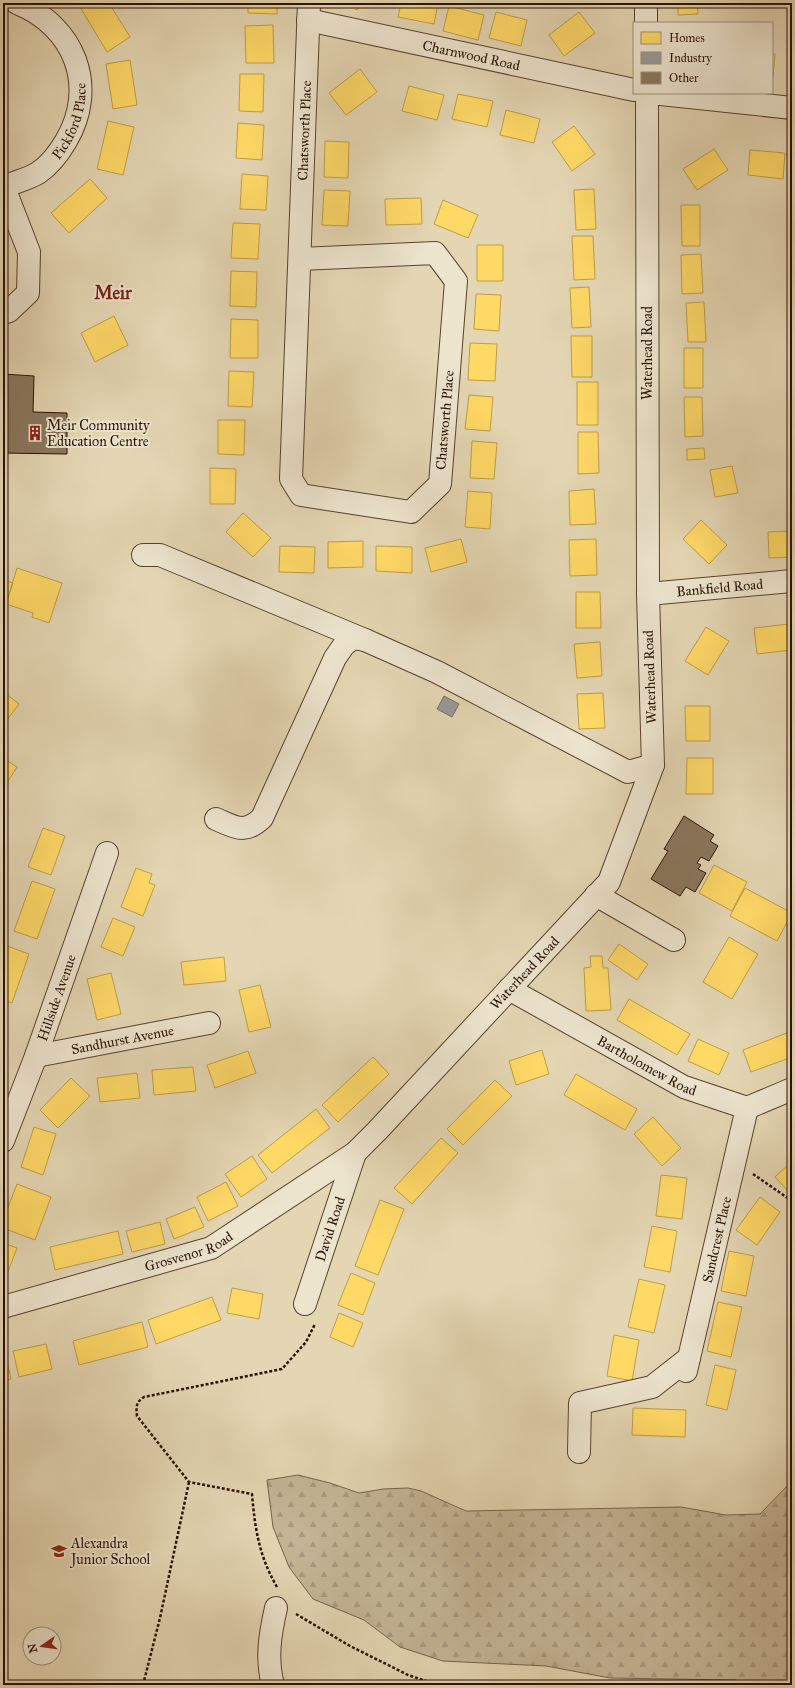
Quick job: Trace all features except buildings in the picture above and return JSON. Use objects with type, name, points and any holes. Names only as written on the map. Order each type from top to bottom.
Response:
[{"type":"street","name":"Pickford Place","points":[[3,313],[9,311],[28,293],[29,252],[3,186],[38,173],[57,155],[72,131],[79,108],[81,85],[78,63],[69,45],[54,28],[37,14],[17,3]]},
{"type":"street","points":[[646,3],[646,22]]},
{"type":"street","name":"Charnwood Road","points":[[308,11],[633,90]]},
{"type":"street","name":"Chatsworth Place","points":[[300,259],[435,253],[456,281],[440,484],[411,512],[301,495],[291,479],[308,11]]},
{"type":"street","name":"Waterhead Road","points":[[354,1154],[608,882],[653,765],[648,594],[647,94]]},
{"type":"street","points":[[660,94],[792,108]]},
{"type":"street","points":[[143,555],[160,555],[365,640],[437,672],[628,772],[653,765]]},
{"type":"street","name":"Bankfield Road","points":[[648,594],[792,581]]},
{"type":"street","points":[[216,819],[241,830],[253,827],[262,818],[335,658],[344,645],[353,638],[365,640]]},
{"type":"street","name":"Hillside Avenue","points":[[3,1141],[36,1056],[108,853]]},
{"type":"street","points":[[596,895],[674,940]]},
{"type":"street","name":"Bartholomew Road","points":[[509,989],[684,1087],[747,1108]]},
{"type":"street","name":"Sandhurst Avenue","points":[[36,1056],[209,1023]]},
{"type":"street","points":[[747,1108],[792,1089]]},
{"type":"street","name":"Sandcrest Place","points":[[579,1452],[580,1403],[652,1387],[688,1364],[736,1163],[747,1108]]},
{"type":"street","name":"Grosvenor Road","points":[[3,1308],[211,1248],[354,1154]]},
{"type":"street","name":"David Road","points":[[310,1313],[354,1154]]},
{"type":"street","points":[[273,1685],[270,1672],[269,1637],[283,1603]]},
{"type":"path","points":[[736,1163],[792,1201]]},
{"type":"path","points":[[310,1313],[306,1342],[282,1369],[144,1397],[138,1401],[136,1407],[138,1416],[189,1482],[252,1494],[255,1526],[260,1550],[266,1569],[283,1603],[297,1615],[350,1646],[408,1675],[438,1685]]},
{"type":"path","points":[[143,1685],[160,1618],[189,1482]]},
{"type":"green space","points":[[298,1475],[330,1483],[359,1493],[383,1489],[408,1488],[421,1491],[466,1511],[681,1507],[726,1515],[760,1514],[792,1481],[792,1682],[782,1685],[770,1685],[735,1680],[610,1678],[546,1666],[443,1661],[400,1647],[364,1620],[313,1599],[289,1567],[273,1527],[267,1480]]},
{"type":"place","name":"Meir Community Education Centre","points":[[35,433]]},
{"type":"place","name":"Alexandra Junior School","points":[[59,1551]]},
{"type":"district","name":"Meir","points":[[113,293]]}]
